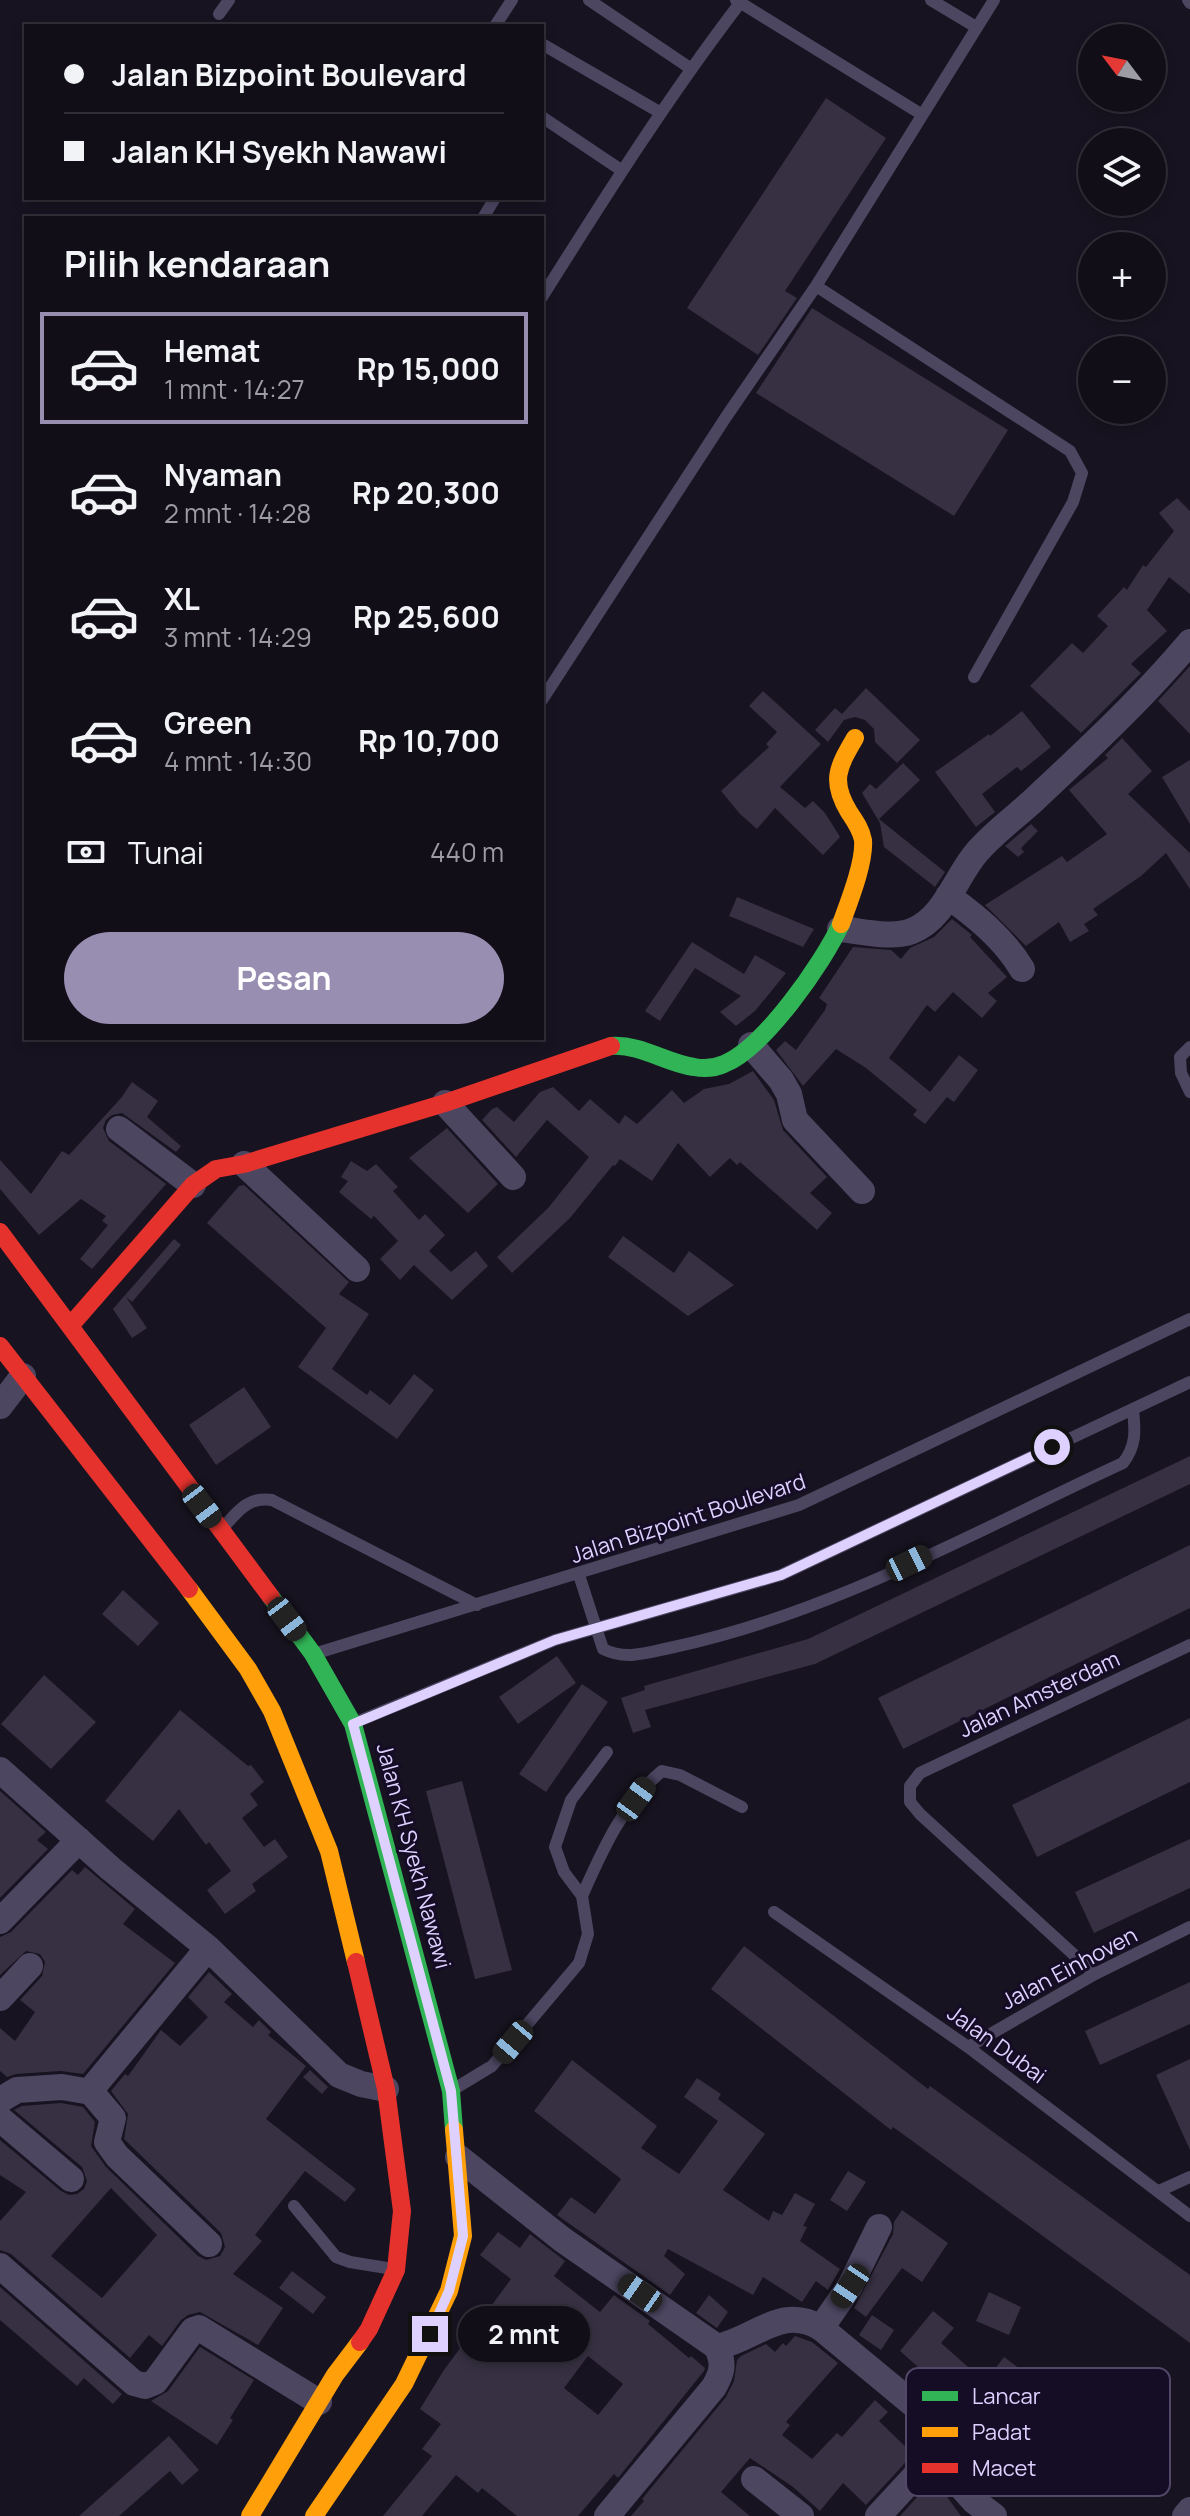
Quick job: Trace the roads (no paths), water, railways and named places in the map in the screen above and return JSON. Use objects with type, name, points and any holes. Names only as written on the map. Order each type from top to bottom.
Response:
[{"type":"main road","points":[[70,1326],[193,1185],[216,1169],[244,1164],[445,1103],[607,1046],[623,1043],[634,1045],[683,1065],[701,1068],[725,1064],[751,1045],[794,996],[840,929],[864,844],[860,829],[839,799],[836,783],[839,764],[855,738]]},
{"type":"main road","name":"Jalan KH Syekh Nawawi","points":[[0,1232],[313,1654],[353,1724],[451,2091],[463,2236],[449,2291],[404,2384],[314,2516]]},
{"type":"main road","points":[[0,1346],[210,1616],[248,1669],[272,1711],[329,1851],[386,2089],[402,2211],[396,2270],[369,2329],[319,2402],[250,2516]]},
{"type":"street","points":[[840,929],[897,934],[913,931],[927,923],[978,850],[1161,677],[1190,642]]},
{"type":"street","points":[[948,896],[977,917],[1010,949],[1022,969]]},
{"type":"street","points":[[751,1045],[781,1080],[789,1094],[795,1120],[862,1191]]},
{"type":"street","points":[[445,1103],[513,1177]]},
{"type":"street","points":[[119,1129],[193,1185]]},
{"type":"street","points":[[244,1164],[357,1269]]},
{"type":"street","points":[[0,1406],[23,1376]]},
{"type":"street","points":[[5,1784],[79,1840],[208,1948],[339,2075],[386,2089]]},
{"type":"street","points":[[0,1921],[79,1840]]},
{"type":"street","points":[[91,2092],[208,1948]]},
{"type":"street","points":[[0,1998],[30,1966]]},
{"type":"street","points":[[0,2100],[17,2090],[62,2087],[91,2092],[113,2118],[107,2142],[117,2156],[209,2244]]},
{"type":"street","points":[[0,2119],[71,2179]]},
{"type":"street","points":[[458,2157],[563,2240],[717,2347],[723,2371],[714,2387],[607,2516]]},
{"type":"street","points":[[821,2328],[850,2286],[879,2227]]},
{"type":"street","points":[[0,2266],[134,2383],[145,2386],[155,2382],[193,2330],[199,2328],[319,2402]]},
{"type":"street","points":[[717,2347],[792,2318],[808,2320],[906,2398]]},
{"type":"street","points":[[754,2479],[801,2516]]},
{"type":"street","points":[[878,2516],[906,2486]]},
{"type":"street","points":[[970,2496],[994,2516]]},
{"type":"street","points":[[1185,2516],[1190,2510]]},
{"type":"lane","points":[[219,14],[229,0]]},
{"type":"lane","points":[[497,22],[512,0]]},
{"type":"lane","points":[[589,0],[690,68]]},
{"type":"lane","points":[[931,0],[976,27]]},
{"type":"lane","points":[[544,697],[726,417],[816,286],[994,0]]},
{"type":"lane","points":[[544,294],[621,170],[738,1],[921,114]]},
{"type":"lane","points":[[544,45],[661,113]]},
{"type":"lane","points":[[544,118],[621,170]]},
{"type":"lane","points":[[816,286],[1070,451],[1082,473],[1073,502],[974,677]]},
{"type":"lane","points":[[1190,1047],[1180,1057],[1181,1073],[1190,1092]]},
{"type":"lane","name":"Jalan Bizpoint Boulevard","points":[[313,1654],[579,1575],[799,1505],[1190,1319]]},
{"type":"lane","points":[[353,1724],[555,1640],[781,1575],[1190,1382]]},
{"type":"lane","points":[[579,1575],[603,1649],[616,1655],[630,1656],[702,1641],[789,1615],[883,1576],[1123,1463],[1136,1440],[1133,1409]]},
{"type":"lane","points":[[221,1531],[251,1501],[260,1498],[272,1500],[477,1605]]},
{"type":"lane","name":"Jalan Amsterdam","points":[[1095,1974],[920,1814],[910,1802],[910,1786],[920,1773],[1190,1645]]},
{"type":"lane","points":[[451,2091],[492,2066],[579,1963],[588,1934],[582,1896],[564,1872],[555,1847],[571,1800],[607,1752]]},
{"type":"lane","points":[[582,1896],[609,1836],[650,1781],[662,1771],[680,1775],[742,1807]]},
{"type":"lane","name":"Jalan Dubai","points":[[774,1912],[968,2047],[1190,2216]]},
{"type":"lane","name":"Jalan Einhoven","points":[[968,2047],[1095,1974],[1190,1927]]},
{"type":"lane","points":[[1159,2191],[1190,2177]]},
{"type":"lane","points":[[294,2206],[336,2257],[396,2270]]}]
